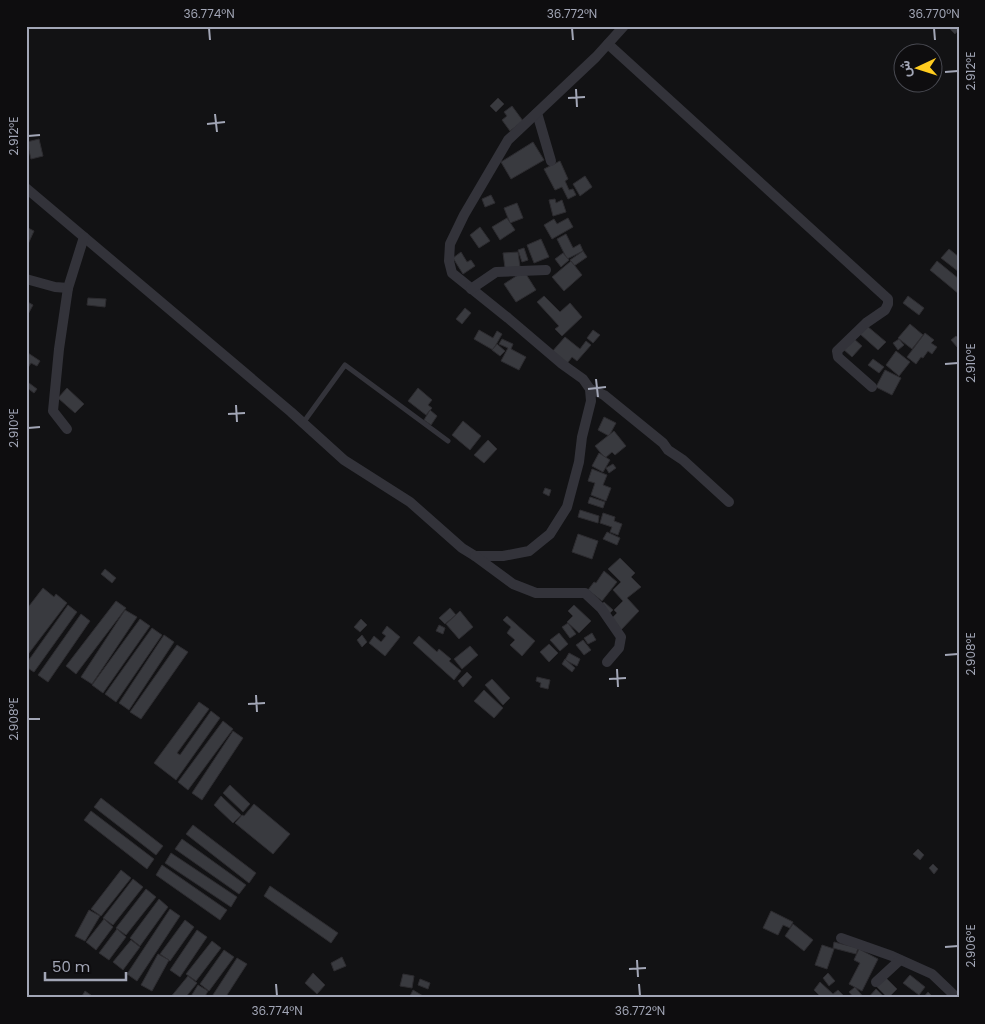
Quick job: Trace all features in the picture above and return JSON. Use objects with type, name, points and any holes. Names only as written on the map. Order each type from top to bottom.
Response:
[{"type":"street","points":[[475,556],[503,556],[529,551],[550,534],[567,507],[579,462],[582,437],[591,400],[590,389],[583,379],[562,364],[452,273],[449,261],[450,244],[464,215],[508,140],[596,58],[624,26]]},
{"type":"street","points":[[608,44],[888,299],[885,310],[866,323],[837,351],[838,357],[872,387]]},
{"type":"street","points":[[537,113],[551,161]]},
{"type":"street","points":[[26,188],[344,460],[410,502],[462,548],[513,584],[536,593],[585,593],[602,608],[621,637],[619,648],[607,662]]},
{"type":"street","points":[[67,429],[53,411],[59,349],[68,288],[84,237]]},
{"type":"street","points":[[471,289],[496,272],[546,270]]},
{"type":"street","points":[[26,279],[55,287],[68,288]]},
{"type":"street","points":[[590,389],[604,395],[663,443],[668,450],[683,460],[729,502]]},
{"type":"street","points":[[841,938],[892,956],[932,974],[954,998]]},
{"type":"street","points":[[876,982],[900,960]]},
{"type":"lane","points":[[303,423],[346,365],[448,441]]},
{"type":"building","points":[[947,26],[958,26],[959,29],[955,34]]},
{"type":"building","points":[[498,98],[504,104],[496,112],[490,106]]},
{"type":"building","points":[[512,106],[523,121],[510,131],[502,120],[507,116],[504,112]]},
{"type":"building","points":[[39,139],[43,156],[31,159],[27,142]]},
{"type":"building","points":[[533,142],[544,160],[511,179],[501,162]]},
{"type":"building","points":[[560,161],[568,179],[565,181],[569,190],[573,189],[576,195],[568,199],[562,187],[555,190],[544,169]]},
{"type":"building","points":[[585,176],[592,187],[580,196],[573,184]]},
{"type":"building","points":[[491,195],[495,203],[485,207],[482,199]]},
{"type":"building","points":[[555,199],[556,203],[562,200],[566,212],[553,216],[549,200]]},
{"type":"building","points":[[517,203],[523,218],[510,223],[504,208]]},
{"type":"building","points":[[507,218],[515,230],[500,240],[492,227]]},
{"type":"building","points":[[568,218],[573,227],[552,239],[544,225],[554,219],[557,224]]},
{"type":"building","points":[[480,227],[490,241],[479,248],[470,235]]},
{"type":"building","points":[[28,228],[34,231],[28,244],[26,244],[26,232]]},
{"type":"building","points":[[566,234],[573,248],[580,244],[583,251],[567,259],[557,239]]},
{"type":"building","points":[[541,239],[549,257],[534,263],[527,245]]},
{"type":"building","points":[[524,248],[528,260],[522,262],[518,250]]},
{"type":"building","points":[[949,249],[959,257],[959,272],[941,258]]},
{"type":"building","points":[[583,251],[587,257],[574,266],[570,260]]},
{"type":"building","points":[[461,252],[467,262],[471,260],[475,266],[463,274],[453,258]]},
{"type":"building","points":[[518,252],[520,267],[505,268],[503,253]]},
{"type":"building","points":[[563,253],[569,260],[561,267],[555,259]]},
{"type":"building","points":[[571,261],[582,275],[564,291],[552,277]]},
{"type":"building","points":[[937,261],[959,279],[959,294],[930,270]]},
{"type":"building","points":[[524,271],[536,290],[516,302],[504,284]]},
{"type":"building","points":[[544,296],[560,312],[570,303],[582,317],[562,336],[555,329],[559,326],[537,302]]},
{"type":"building","points":[[908,296],[924,308],[919,315],[903,303]]},
{"type":"building","points":[[88,298],[106,299],[105,307],[87,305]]},
{"type":"building","points":[[26,301],[33,305],[26,318]]},
{"type":"building","points":[[465,308],[471,313],[462,324],[456,319]]},
{"type":"building","points":[[910,324],[923,335],[912,349],[898,338]]},
{"type":"building","points":[[867,326],[886,342],[878,350],[860,334]]},
{"type":"building","points":[[479,330],[493,338],[497,331],[502,334],[493,350],[474,339]]},
{"type":"building","points":[[593,330],[600,335],[593,343],[587,338]]},
{"type":"building","points":[[925,333],[934,340],[931,343],[937,347],[932,354],[928,351],[916,364],[907,357]]},
{"type":"building","points":[[956,336],[959,339],[958,348],[951,340]]},
{"type":"building","points":[[565,337],[580,349],[586,341],[591,345],[577,361],[572,357],[566,365],[551,353]]},
{"type":"building","points":[[853,338],[862,346],[852,357],[843,349]]},
{"type":"building","points":[[502,339],[513,344],[511,349],[526,357],[519,370],[501,361],[508,348],[499,344]]},
{"type":"building","points":[[899,339],[904,345],[898,350],[893,343]]},
{"type":"building","points":[[497,344],[505,351],[500,356],[492,350]]},
{"type":"building","points":[[896,351],[910,362],[899,376],[886,365]]},
{"type":"building","points":[[28,353],[40,361],[37,366],[31,363],[26,371],[26,356]]},
{"type":"building","points":[[873,359],[884,367],[879,373],[868,365]]},
{"type":"building","points":[[885,370],[901,378],[892,395],[876,387]]},
{"type":"building","points":[[29,383],[37,389],[34,393],[26,387]]},
{"type":"building","points":[[67,388],[84,404],[75,413],[58,398]]},
{"type":"building","points":[[418,388],[432,400],[428,405],[432,408],[426,415],[408,401]]},
{"type":"building","points":[[430,410],[437,416],[431,425],[424,420]]},
{"type":"building","points":[[604,417],[616,423],[609,436],[598,430]]},
{"type":"building","points":[[463,421],[481,436],[470,450],[452,435]]},
{"type":"building","points":[[614,431],[626,446],[615,455],[612,452],[605,458],[595,446]]},
{"type":"building","points":[[488,440],[497,449],[484,463],[474,455]]},
{"type":"building","points":[[599,453],[610,460],[603,472],[592,466]]},
{"type":"building","points":[[613,464],[616,468],[609,473],[606,468]]},
{"type":"building","points":[[592,469],[607,475],[603,485],[611,488],[606,501],[591,495],[595,483],[588,481]]},
{"type":"building","points":[[545,488],[551,490],[549,496],[543,493]]},
{"type":"building","points":[[590,497],[605,502],[603,508],[588,503]]},
{"type":"building","points":[[580,510],[599,516],[598,523],[578,517]]},
{"type":"building","points":[[603,513],[615,517],[614,521],[622,524],[618,535],[610,532],[612,527],[600,523]]},
{"type":"building","points":[[607,532],[620,538],[617,545],[603,539]]},
{"type":"building","points":[[578,534],[598,541],[592,559],[572,552]]},
{"type":"building","points":[[620,558],[635,573],[631,577],[641,587],[627,598],[639,611],[620,631],[609,621],[617,613],[614,610],[623,601],[613,590],[621,582],[608,569]]},
{"type":"building","points":[[105,569],[116,578],[112,583],[101,574]]},
{"type":"building","points":[[604,571],[617,582],[602,601],[588,590],[594,582],[596,583]]},
{"type":"building","points":[[43,588],[54,597],[56,594],[67,603],[26,657],[26,610]]},
{"type":"building","points":[[116,601],[126,608],[76,674],[66,666]]},
{"type":"building","points":[[604,602],[613,610],[606,617],[597,609]]},
{"type":"building","points":[[68,605],[77,612],[34,672],[26,667],[26,664]]},
{"type":"building","points":[[574,605],[591,621],[579,633],[567,622],[573,616],[568,611]]},
{"type":"building","points":[[450,608],[456,615],[445,624],[439,618]]},
{"type":"building","points":[[125,610],[137,617],[92,684],[81,677]]},
{"type":"building","points":[[460,611],[473,627],[459,639],[446,624]]},
{"type":"building","points":[[81,614],[90,621],[48,682],[38,675]]},
{"type":"building","points":[[507,616],[535,641],[522,656],[510,645],[515,640],[507,633],[511,627],[503,620]]},
{"type":"building","points":[[140,619],[150,626],[103,693],[92,685]]},
{"type":"building","points":[[361,619],[367,625],[360,632],[354,627]]},
{"type":"building","points":[[568,623],[576,634],[570,638],[562,627]]},
{"type":"building","points":[[439,625],[445,628],[443,634],[436,631]]},
{"type":"building","points":[[387,626],[400,637],[385,656],[369,643],[374,636],[381,642],[386,636],[382,633]]},
{"type":"building","points":[[152,628],[162,635],[116,702],[105,694]]},
{"type":"building","points":[[559,633],[568,644],[560,651],[550,640]]},
{"type":"building","points":[[592,633],[596,640],[588,644],[584,638]]},
{"type":"building","points":[[164,635],[174,642],[129,710],[119,703]]},
{"type":"building","points":[[362,635],[367,642],[362,647],[357,640]]},
{"type":"building","points":[[419,636],[437,652],[439,649],[451,659],[449,661],[461,671],[454,680],[413,643]]},
{"type":"building","points":[[583,640],[591,650],[584,655],[576,645]]},
{"type":"building","points":[[549,644],[558,653],[549,662],[540,652]]},
{"type":"building","points":[[177,645],[188,652],[141,719],[130,712]]},
{"type":"building","points":[[470,646],[478,655],[462,669],[454,659]]},
{"type":"building","points":[[569,653],[580,659],[577,666],[565,660]]},
{"type":"building","points":[[565,659],[575,668],[572,672],[562,664]]},
{"type":"building","points":[[467,672],[472,677],[463,687],[458,681]]},
{"type":"building","points":[[537,677],[550,680],[548,689],[540,687],[541,683],[536,681]]},
{"type":"building","points":[[492,679],[510,698],[503,705],[485,685]]},
{"type":"building","points":[[484,690],[503,708],[494,718],[474,701]]},
{"type":"building","points":[[199,702],[209,709],[177,753],[180,755],[211,711],[220,718],[176,780],[154,763]]},
{"type":"building","points":[[223,721],[233,729],[188,790],[178,782]]},
{"type":"building","points":[[233,731],[243,738],[202,800],[192,793]]},
{"type":"building","points":[[230,785],[250,804],[243,812],[223,793]]},
{"type":"building","points":[[221,796],[241,815],[233,823],[214,805]]},
{"type":"building","points":[[101,798],[163,846],[156,855],[94,807]]},
{"type":"building","points":[[254,804],[290,834],[273,854],[235,823]]},
{"type":"building","points":[[91,811],[154,859],[147,869],[84,820]]},
{"type":"building","points":[[193,825],[256,873],[249,883],[186,834]]},
{"type":"building","points":[[182,839],[246,885],[239,894],[175,849]]},
{"type":"building","points":[[918,849],[924,855],[920,860],[913,854]]},
{"type":"building","points":[[171,853],[237,897],[231,907],[165,863]]},
{"type":"building","points":[[933,864],[938,869],[934,874],[929,868]]},
{"type":"building","points":[[162,865],[227,910],[220,920],[156,875]]},
{"type":"building","points":[[121,870],[131,878],[101,916],[91,909]]},
{"type":"building","points":[[133,879],[143,887],[113,925],[103,918]]},
{"type":"building","points":[[270,886],[338,933],[331,943],[264,896]]},
{"type":"building","points":[[146,889],[156,897],[126,935],[116,928]]},
{"type":"building","points":[[159,899],[168,907],[140,946],[130,938]]},
{"type":"building","points":[[170,909],[180,916],[137,981],[127,974]]},
{"type":"building","points":[[89,910],[100,916],[85,941],[75,936]]},
{"type":"building","points":[[771,911],[793,922],[790,928],[783,925],[778,935],[763,928]]},
{"type":"building","points":[[104,919],[113,927],[96,950],[86,942]]},
{"type":"building","points":[[185,920],[194,927],[170,961],[160,954]]},
{"type":"building","points":[[793,924],[813,940],[804,951],[785,936]]},
{"type":"building","points":[[117,929],[126,937],[109,960],[99,953]]},
{"type":"building","points":[[197,930],[207,937],[180,977],[170,970]]},
{"type":"building","points":[[131,940],[140,947],[123,970],[113,962]]},
{"type":"building","points":[[212,941],[221,948],[196,981],[186,974]]},
{"type":"building","points":[[834,942],[858,948],[856,954],[833,948]]},
{"type":"building","points":[[822,945],[834,949],[827,969],[815,965]]},
{"type":"building","points":[[859,949],[878,959],[862,991],[849,984],[860,963],[854,960]]},
{"type":"building","points":[[224,950],[234,957],[209,991],[200,984]]},
{"type":"building","points":[[158,954],[169,960],[152,991],[141,985]]},
{"type":"building","points":[[342,957],[346,966],[334,971],[331,963]]},
{"type":"building","points":[[237,958],[247,964],[225,998],[211,998]]},
{"type":"building","points":[[313,973],[325,985],[317,994],[305,983]]},
{"type":"building","points":[[828,973],[835,981],[829,986],[823,978]]},
{"type":"building","points":[[403,974],[414,976],[412,988],[400,986]]},
{"type":"building","points":[[910,975],[925,987],[919,995],[903,983]]},
{"type":"building","points":[[188,976],[197,983],[185,998],[170,998]]},
{"type":"building","points":[[884,976],[897,989],[888,998],[875,985]]},
{"type":"building","points":[[420,979],[430,983],[428,989],[418,985]]},
{"type":"building","points":[[820,982],[833,994],[838,990],[845,997],[822,998],[814,990]]},
{"type":"building","points":[[198,985],[208,991],[204,998],[190,998]]},
{"type":"building","points":[[855,987],[864,998],[854,998],[849,992]]},
{"type":"building","points":[[876,989],[885,998],[868,998]]},
{"type":"building","points":[[413,990],[423,996],[422,998],[410,996]]},
{"type":"building","points":[[85,991],[95,998],[81,998]]},
{"type":"building","points":[[928,992],[934,998],[923,998]]}]
